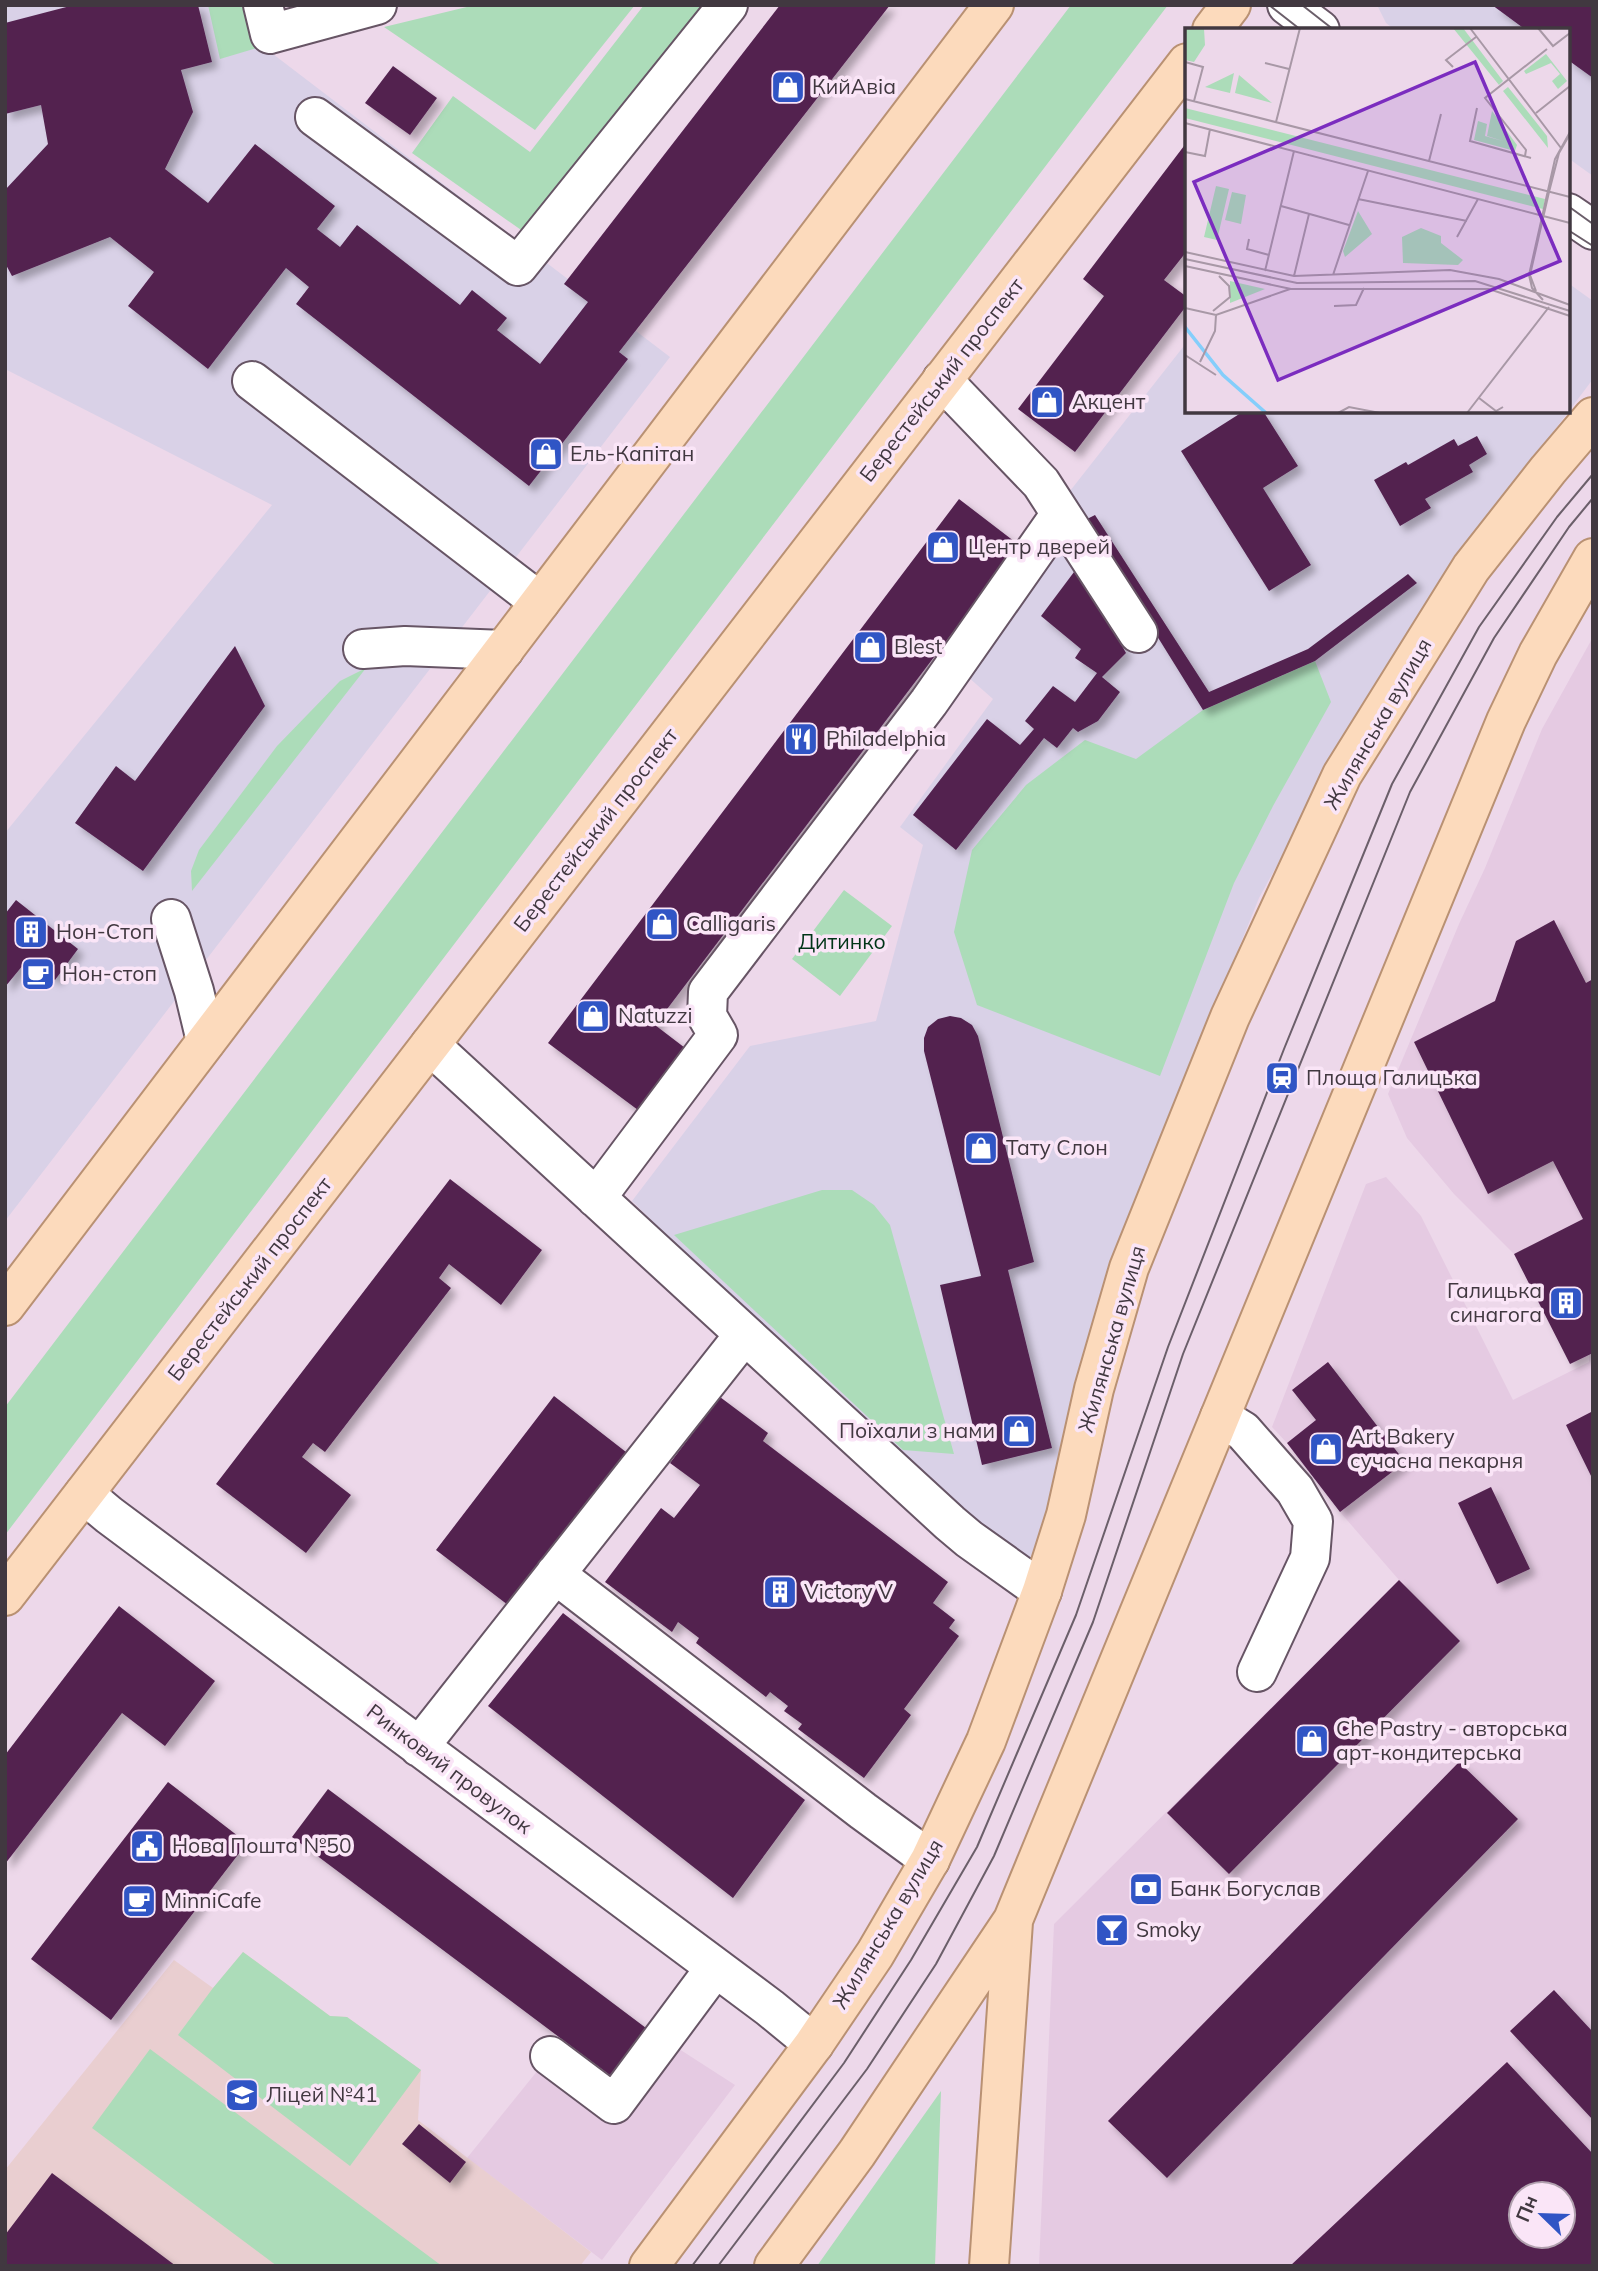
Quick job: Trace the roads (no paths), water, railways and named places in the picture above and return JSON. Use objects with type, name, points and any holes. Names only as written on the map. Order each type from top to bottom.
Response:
[{"type":"main road","points":[[5,1306],[994,5]]},
{"type":"main road","points":[[1214,28],[1231,5]]},
{"type":"main road","name":"Берестейський проспект","points":[[5,1597],[1185,66]]},
{"type":"main road","name":"Жилянська вулиця","points":[[649,2266],[814,2044],[875,1954],[930,1860],[986,1741],[1042,1591],[1066,1515],[1094,1389],[1129,1268],[1230,1017],[1342,775],[1471,568],[1593,417]]},
{"type":"main road","points":[[774,2266],[857,2153],[1013,1920],[1506,721],[1538,654],[1593,558]]},
{"type":"main road","points":[[989,2266],[1013,1920]]},
{"type":"street","points":[[263,5],[270,34],[377,5]]},
{"type":"street","points":[[314,117],[518,266],[728,5]]},
{"type":"street","points":[[1287,5],[1317,28]]},
{"type":"street","points":[[1570,214],[1593,230]]},
{"type":"street","points":[[942,380],[1041,483],[1138,633]]},
{"type":"street","points":[[252,381],[540,602]]},
{"type":"street","points":[[596,1198],[718,1035],[707,1016],[708,992],[929,702],[1060,515]]},
{"type":"street","points":[[363,649],[405,646],[504,650]]},
{"type":"street","points":[[171,919],[194,991],[206,1041]]},
{"type":"street","points":[[430,1045],[968,1539],[1042,1591]]},
{"type":"street","points":[[419,1747],[744,1335]]},
{"type":"street","points":[[1220,1417],[1243,1431],[1295,1490],[1313,1521],[1310,1558],[1257,1672]]},
{"type":"street","name":"Ринковий провулок","points":[[84,1494],[770,2008],[814,2044]]},
{"type":"street","points":[[555,1574],[930,1860]]},
{"type":"street","points":[[550,2056],[614,2104],[716,1968]]},
{"type":"tram line","points":[[1269,5],[1298,28]]},
{"type":"tram line","points":[[1302,5],[1331,28]]},
{"type":"tram line","points":[[1570,207],[1593,224]]},
{"type":"tram line","points":[[1570,231],[1593,246]]},
{"type":"tram line","points":[[692,2266],[844,2063],[911,1960],[977,1847],[1076,1615],[1168,1347],[1284,1049],[1392,784],[1479,627],[1557,517],[1593,474]]},
{"type":"tram line","points":[[718,2266],[867,2069],[936,1964],[994,1856],[1093,1622],[1183,1354],[1410,792],[1494,638],[1569,527],[1593,498]]},
{"type":"place","name":"КийАвіа","points":[[788,87]]},
{"type":"place","name":"Акцент","points":[[1047,402]]},
{"type":"place","name":"Ель-Капітан","points":[[546,454]]},
{"type":"place","name":"Центр дверей","points":[[943,547]]},
{"type":"place","name":"Blest","points":[[870,647]]},
{"type":"place","name":"Philadelphia","points":[[801,739]]},
{"type":"place","name":"Calligaris","points":[[662,924]]},
{"type":"place","name":"Нон-Стоп","points":[[31,932]]},
{"type":"place","name":"Нон-стоп","points":[[38,974]]},
{"type":"place","name":"Natuzzi","points":[[593,1016]]},
{"type":"place","name":"Площа Галицька","points":[[1282,1078]]},
{"type":"place","name":"Тату Слон","points":[[981,1148]]},
{"type":"place","name":"Галицька синагога","points":[[1566,1303]]},
{"type":"place","name":"Поїхали з нами","points":[[1019,1431]]},
{"type":"place","name":"Art Bakery сучасна пекарня","points":[[1326,1449]]},
{"type":"place","name":"Victory V","points":[[780,1592]]},
{"type":"place","name":"Che Pastry - авторська арт-кондитерська","points":[[1312,1741]]},
{"type":"place","name":"Нова Пошта №50","points":[[147,1846]]},
{"type":"place","name":"Банк Богуслав","points":[[1146,1889]]},
{"type":"place","name":"MinniCafe","points":[[139,1901]]},
{"type":"place","name":"Smoky","points":[[1112,1930]]},
{"type":"place","name":"Ліцей №41","points":[[242,2095]]},
{"type":"park label","name":"Дитинко","points":[[842,942]]}]
